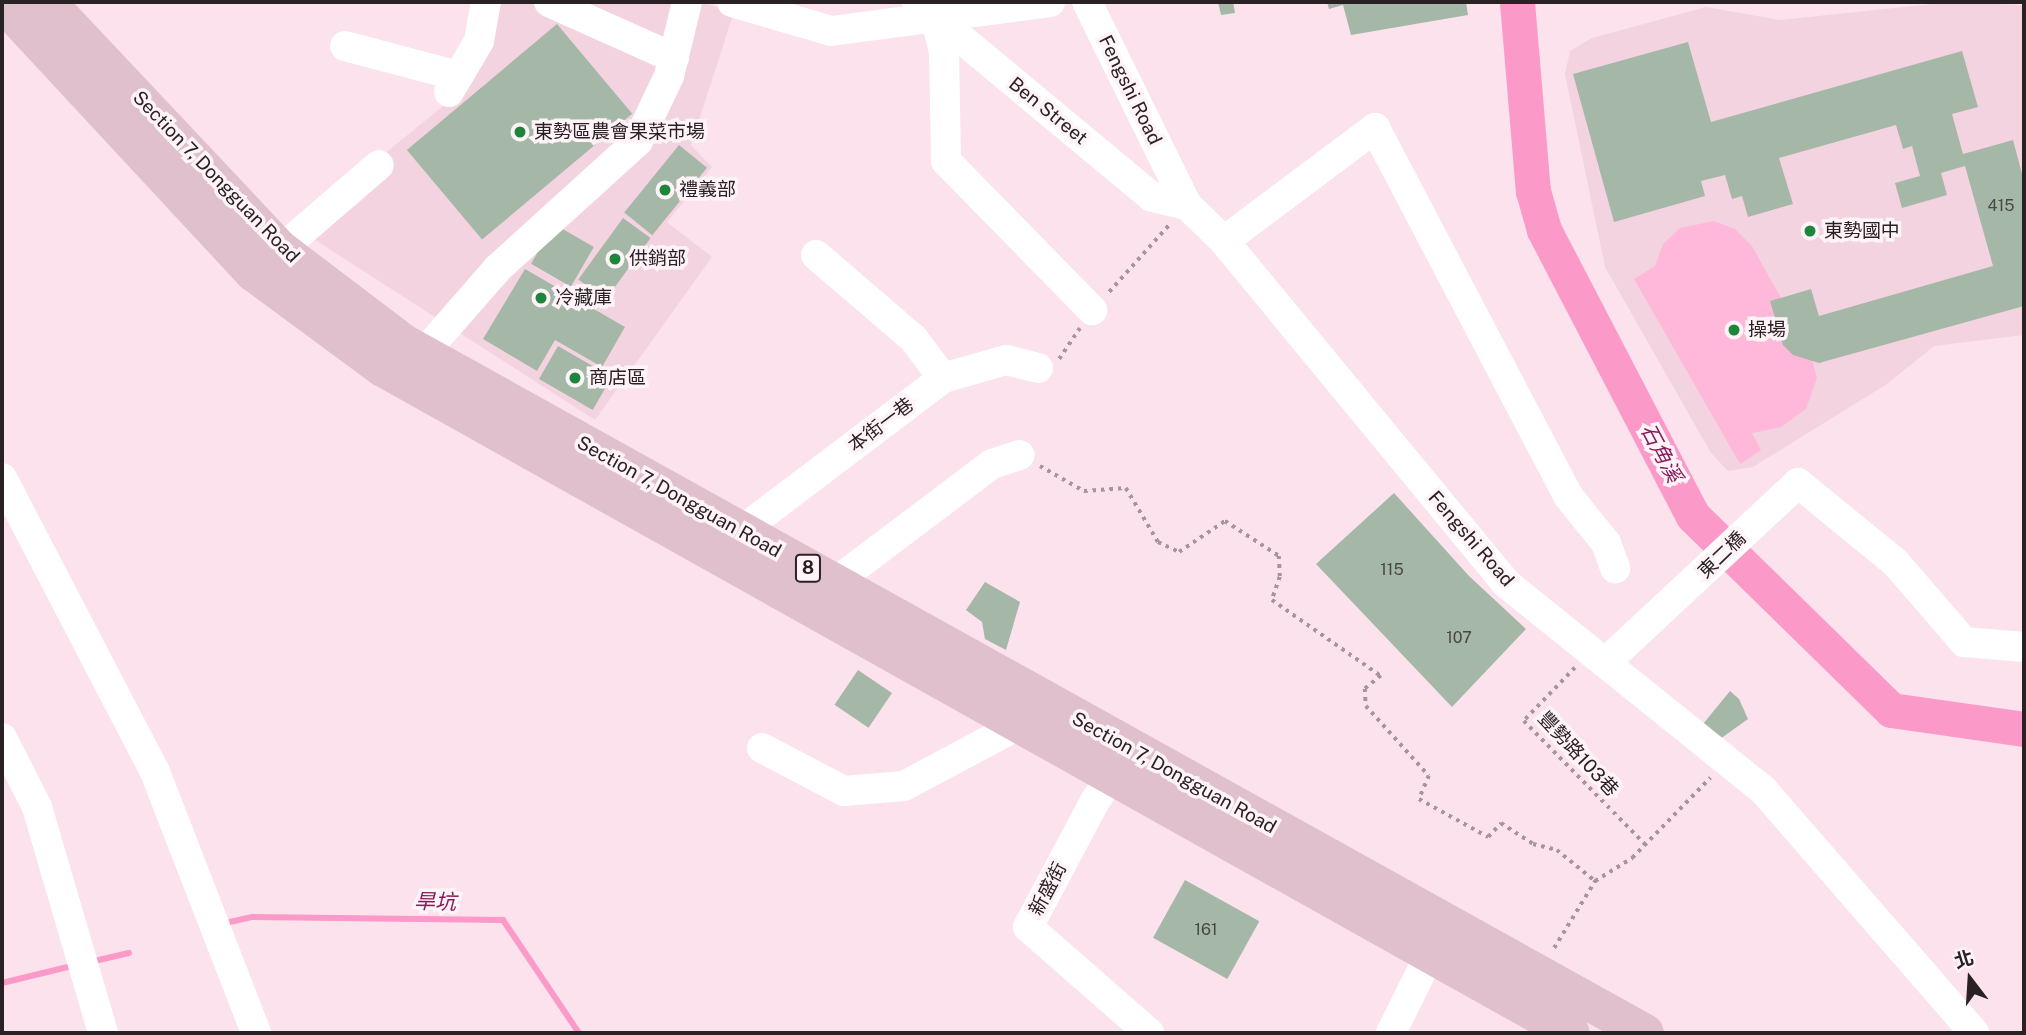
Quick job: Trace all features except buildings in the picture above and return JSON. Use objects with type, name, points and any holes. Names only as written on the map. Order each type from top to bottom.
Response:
[{"type":"main road","name":"Section 7, Dongguan Road","points":[[2,2],[267,261],[413,366],[1020,724],[1121,762],[1538,974],[1645,1033]]},
{"type":"main road","name":"Section 7, Dongguan Road","points":[[47,2],[267,261]]},
{"type":"main road","name":"Section 7, Dongguan Road","points":[[413,366],[741,531],[834,583],[1430,954],[1571,1033]]},
{"type":"street","points":[[345,46],[454,84],[479,41],[486,2]]},
{"type":"street","points":[[413,366],[505,260],[638,141],[674,58],[687,2]]},
{"type":"street","points":[[748,4],[831,31],[926,11],[1050,2]]},
{"type":"street","name":"Fengshi Road","points":[[1087,2],[1187,205],[1224,241],[1507,584],[1764,791],[1974,1033]]},
{"type":"street","points":[[537,6],[674,58]]},
{"type":"street","points":[[926,11],[944,53],[946,161],[1092,310]]},
{"type":"street","name":"Ben Street","points":[[926,11],[1153,197],[1187,205]]},
{"type":"street","points":[[1224,241],[1375,128],[1568,496],[1606,543],[1615,568]]},
{"type":"street","points":[[267,261],[379,165]]},
{"type":"street","points":[[816,255],[913,338],[943,378]]},
{"type":"street","name":"本街一巷","points":[[741,531],[943,378],[1006,360],[1038,368]]},
{"type":"street","points":[[834,583],[992,464],[1020,455]]},
{"type":"street","points":[[2,478],[155,772],[256,1033]]},
{"type":"street","name":"東二橋","points":[[1598,657],[1688,588],[1798,483],[1895,562],[1964,642],[2024,648]]},
{"type":"street","points":[[762,748],[844,791],[904,786],[1020,724]]},
{"type":"street","points":[[2,738],[37,807],[78,937],[103,1033]]},
{"type":"street","name":"新盛街","points":[[1121,762],[1028,927],[1149,1033]]},
{"type":"street","points":[[1391,1033],[1430,954]]},
{"type":"path","points":[[1020,455],[1084,491],[1126,488],[1158,542],[1179,552],[1225,521],[1279,556],[1280,577],[1272,600],[1381,676],[1365,690],[1366,706],[1429,776],[1419,799],[1488,837],[1501,823],[1533,844],[1558,850],[1595,881]]},
{"type":"path","name":"豐勢路103巷","points":[[1598,657],[1524,721],[1645,844]]},
{"type":"path","points":[[1538,974],[1595,881],[1645,844],[1727,761]]},
{"type":"shaded area","points":[[485,2],[700,2],[734,12],[691,145],[712,167],[667,222],[712,257],[595,420],[295,227],[454,97]]},
{"type":"shaded area","name":"東勢國中","points":[[1952,2],[2024,5],[2024,335],[1934,346],[1887,384],[1753,467],[1728,471],[1711,453],[1605,267],[1565,74],[1570,51],[1592,38],[1706,7],[1780,20]]},
{"type":"shaded area","points":[[1714,221],[1735,229],[1752,246],[1809,348],[1817,378],[1806,409],[1781,427],[1752,433],[1761,450],[1740,464],[1634,279],[1655,266],[1663,244],[1680,228]]},
{"type":"waterway","name":"石角溪","points":[[1517,2],[1533,191],[1544,230],[1693,516],[1891,710],[2024,729]]},
{"type":"waterway","name":"旱坑","points":[[230,922],[252,917],[503,920],[579,1033]]},
{"type":"waterway","name":"旱坑","points":[[90,962],[129,953]]},
{"type":"waterway","name":"旱坑","points":[[2,983],[76,965]]},
{"type":"place","name":"東勢區農會果菜市場","points":[[520,132]]},
{"type":"place","name":"禮義部","points":[[665,190]]},
{"type":"place","name":"東勢國中","points":[[1810,231]]},
{"type":"place","name":"供銷部","points":[[615,259]]},
{"type":"place","name":"冷藏庫","points":[[541,298]]},
{"type":"place","name":"操場","points":[[1734,330]]},
{"type":"place","name":"商店區","points":[[575,378]]}]
